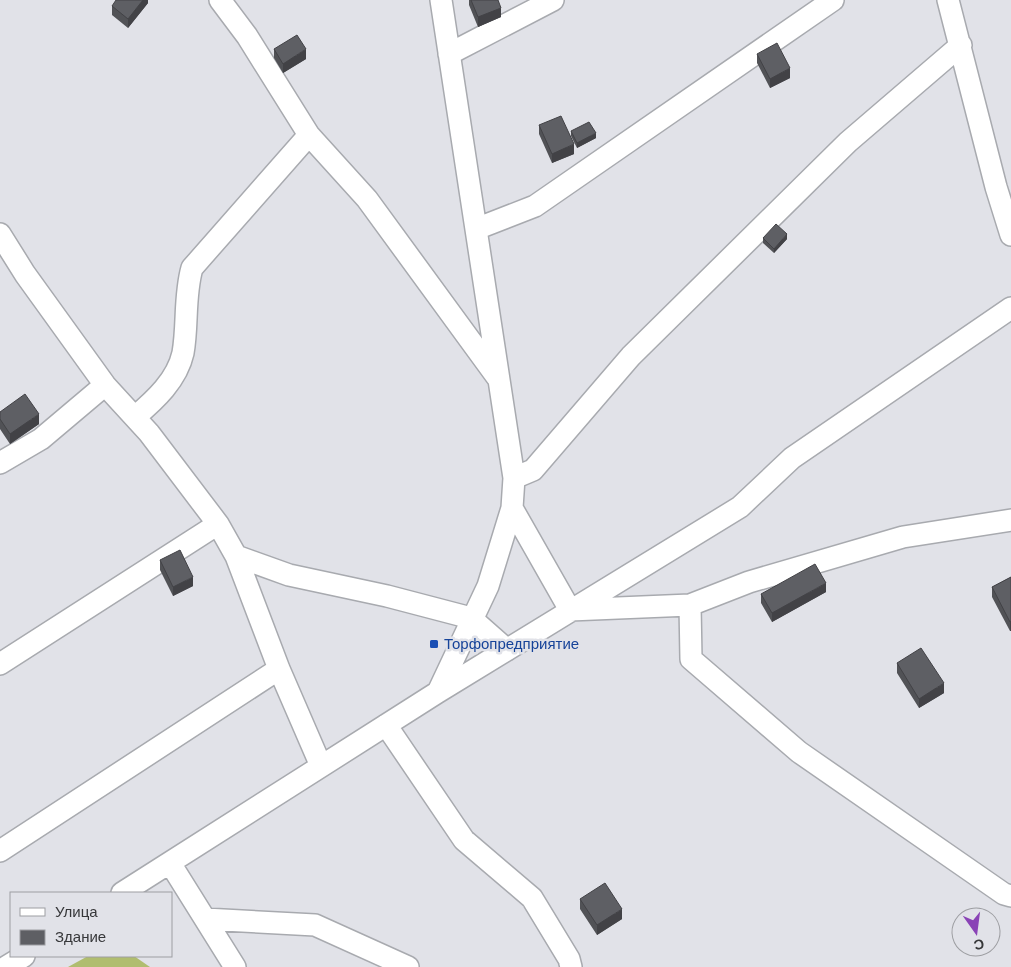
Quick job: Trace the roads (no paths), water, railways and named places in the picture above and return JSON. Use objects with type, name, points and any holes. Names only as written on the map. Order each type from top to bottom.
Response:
[{"type":"street","points":[[220,0],[248,36],[309,135],[368,198],[499,379]]},
{"type":"street","points":[[438,692],[460,648],[471,618],[488,586],[512,508],[514,478],[441,0]]},
{"type":"street","points":[[449,54],[553,0]]},
{"type":"street","points":[[476,229],[535,206],[833,0]]},
{"type":"street","points":[[948,0],[996,186],[1011,235]]},
{"type":"street","points":[[514,478],[533,470],[631,356],[848,142],[961,45]]},
{"type":"street","points":[[135,417],[154,401],[173,377],[183,353],[186,288],[192,268],[309,135]]},
{"type":"street","points":[[0,234],[25,274],[106,385],[135,417],[218,524],[236,556],[280,670],[321,766]]},
{"type":"street","points":[[124,892],[438,692],[740,507],[792,458],[1011,308]]},
{"type":"street","points":[[0,463],[40,439],[106,385]]},
{"type":"street","points":[[512,508],[570,610]]},
{"type":"street","points":[[570,610],[690,605],[749,582],[903,536],[1011,520]]},
{"type":"street","points":[[0,664],[218,524]]},
{"type":"street","points":[[236,556],[289,575],[387,596],[471,618],[508,650]]},
{"type":"street","points":[[690,605],[691,659],[800,752],[996,888],[1011,896]]},
{"type":"street","points":[[0,851],[280,670]]},
{"type":"street","points":[[386,725],[464,840],[532,898],[569,959],[571,967]]},
{"type":"street","points":[[170,863],[235,967]]},
{"type":"street","points":[[205,919],[315,925],[408,967]]},
{"type":"street","points":[[6,967],[22,957]]},
{"type":"place","name":"Торфопредприятие","points":[[434,644]]}]
